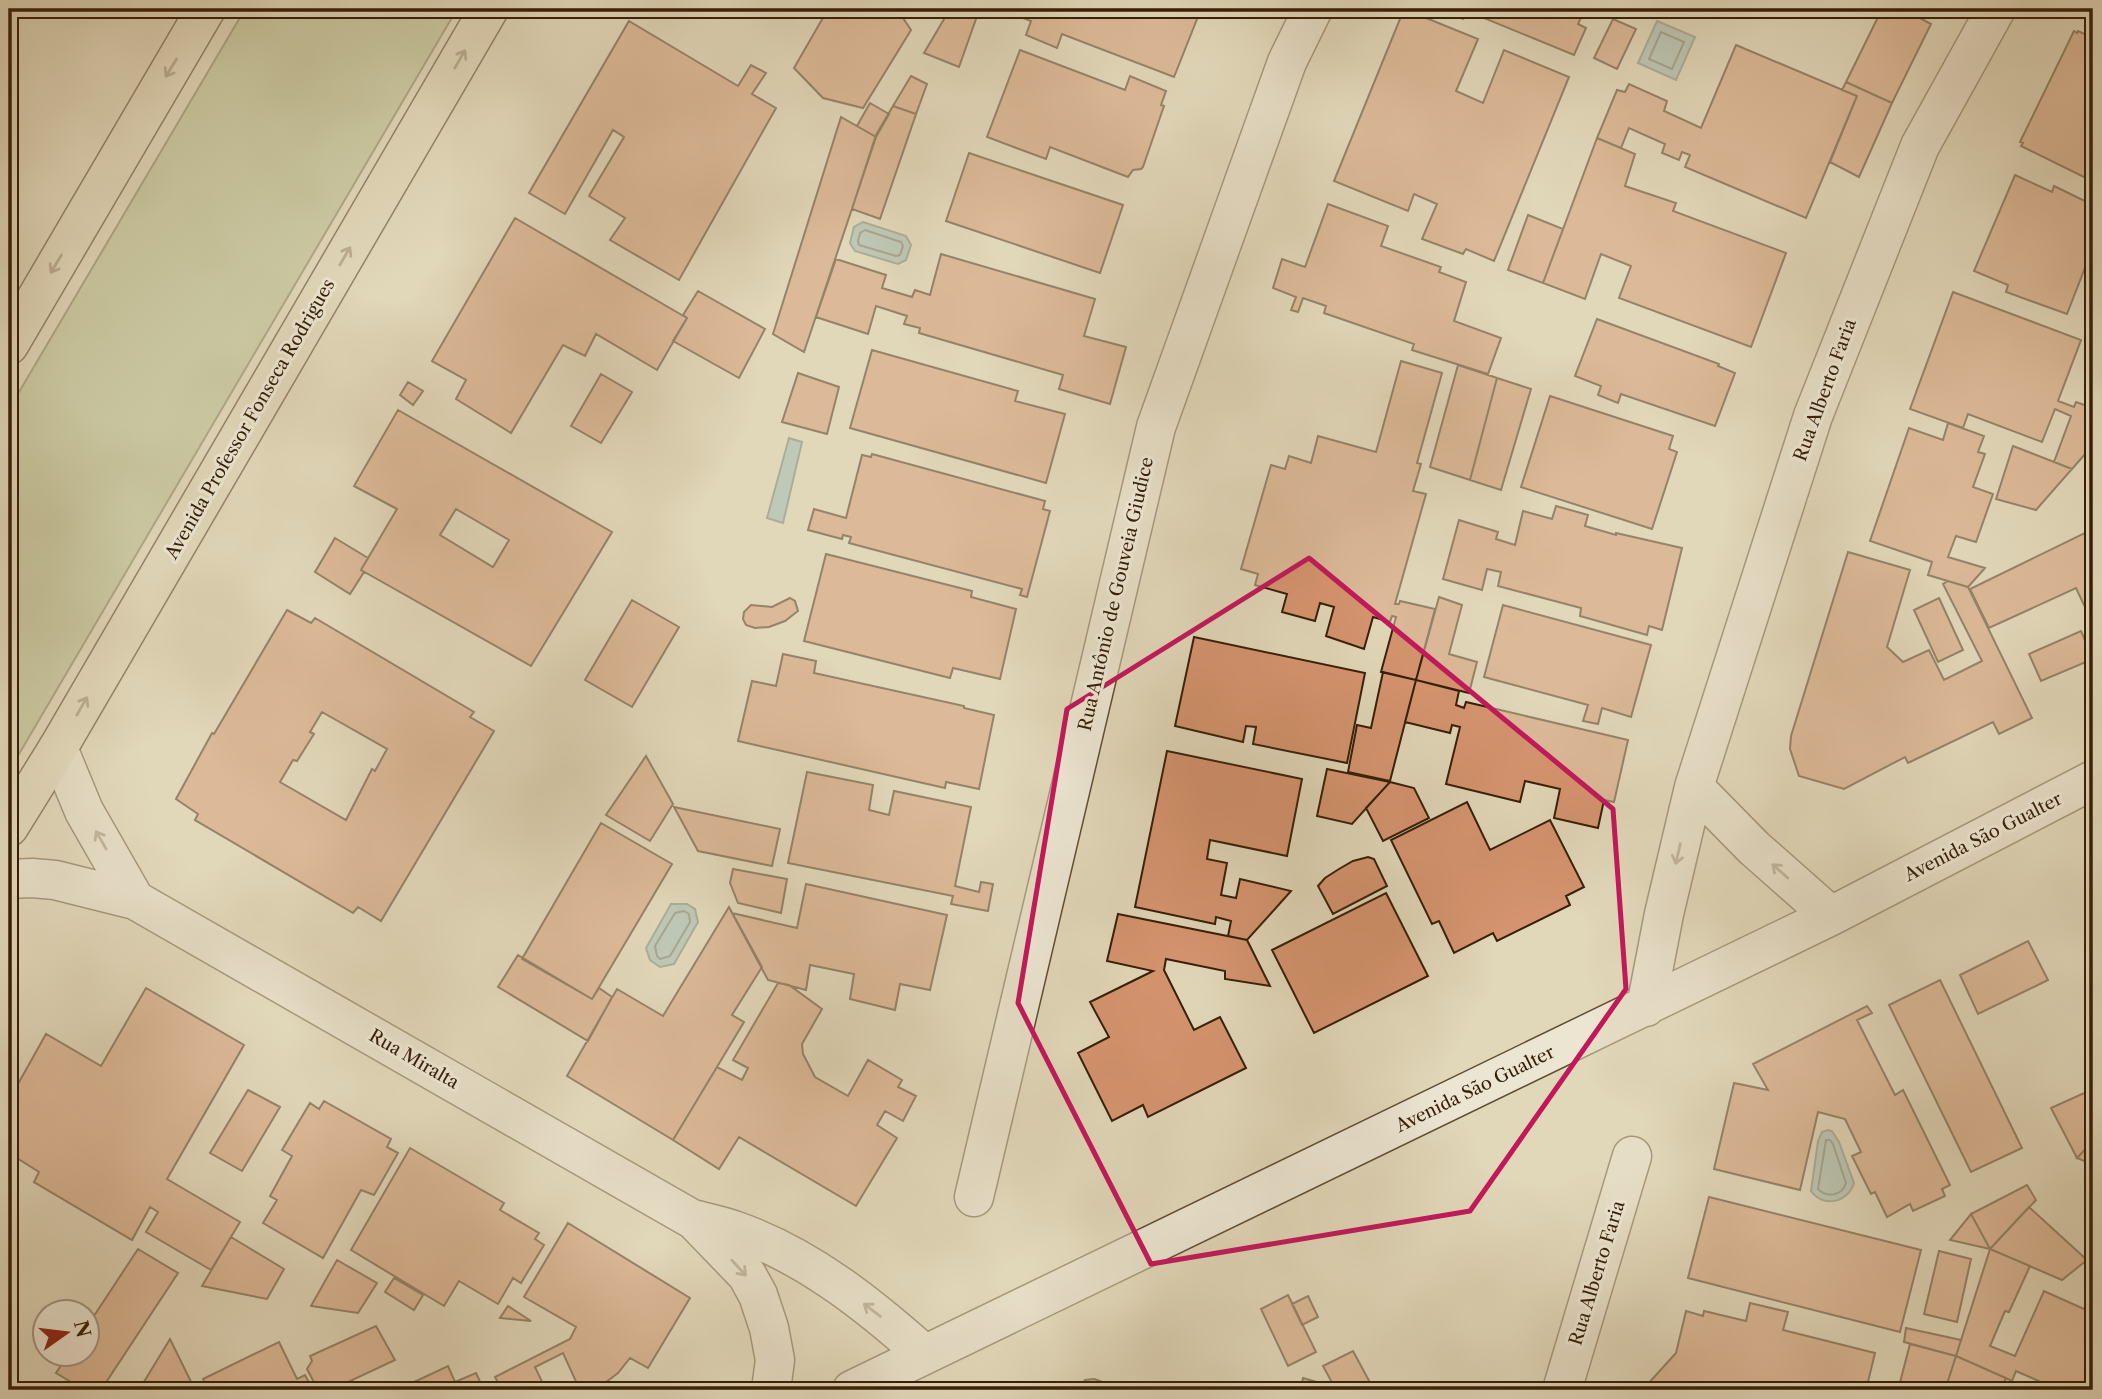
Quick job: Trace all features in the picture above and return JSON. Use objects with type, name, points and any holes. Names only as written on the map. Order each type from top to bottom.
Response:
[{"type":"highway","points":[[9,345],[206,9]]},
{"type":"highway","name":"Avenida Professor Fonseca Rodrigues","points":[[9,827],[58,748],[489,9]]},
{"type":"street","name":"Rua Antônio de Gouveia Giudice","points":[[974,1197],[1156,427],[1287,62],[1313,9]]},
{"type":"street","name":"Rua Alberto Faria","points":[[1646,1007],[1664,914],[1694,787],[1813,416],[1920,146],[1996,9]]},
{"type":"street","points":[[58,748],[84,811],[135,900]]},
{"type":"street","name":"Avenida São Gualter","points":[[852,1390],[1646,1007],[1831,916],[2093,780]]},
{"type":"street","points":[[1694,787],[1754,848],[1831,916]]},
{"type":"street","name":"Rua Miralta","points":[[9,879],[55,880],[135,900],[692,1219],[740,1232],[813,1268],[888,1322],[924,1354]]},
{"type":"street","name":"Rua Alberto Faria","points":[[1562,1390],[1632,1156]]},
{"type":"street","name":"Rua Miralta","points":[[692,1219],[747,1275],[758,1295],[769,1328],[775,1360],[771,1390]]},
{"type":"highlighted area","points":[[1309,558],[1613,809],[1626,989],[1470,1211],[1151,1264],[1018,1003],[1067,709]]},
{"type":"green space","points":[[245,9],[457,9],[9,771],[9,409]]},
{"type":"water","points":[[1657,21],[1695,37],[1676,80],[1638,63]]},
{"type":"water","points":[[863,222],[906,236],[911,245],[906,260],[898,264],[855,251],[850,243],[854,227]]},
{"type":"water","points":[[789,438],[802,442],[783,523],[767,518]]},
{"type":"water","points":[[671,904],[687,904],[695,909],[698,922],[674,964],[660,967],[650,960],[646,948]]},
{"type":"water","points":[[1832,1131],[1839,1142],[1854,1183],[1846,1195],[1835,1201],[1822,1200],[1811,1191],[1818,1141],[1822,1132]]},
{"type":"building","points":[[828,9],[897,9],[911,30],[863,108],[823,98],[794,68]]},
{"type":"building","points":[[950,9],[959,9],[977,16],[959,67],[924,53]]},
{"type":"building","points":[[1201,9],[1174,77],[1062,34],[1057,48],[1026,35],[1031,21],[1004,11]]},
{"type":"building","points":[[1404,9],[1478,39],[1456,91],[1483,103],[1504,50],[1569,77],[1494,261],[1466,249],[1463,254],[1422,239],[1437,204],[1414,194],[1408,211],[1334,181]]},
{"type":"building","points":[[1440,9],[1585,9],[1578,24],[1586,28],[1574,55],[1467,11],[1463,19]]},
{"type":"building","points":[[1882,9],[1903,9],[1931,24],[1892,103],[1846,82]]},
{"type":"building","points":[[1613,19],[1636,29],[1617,69],[1594,58]]},
{"type":"building","points":[[629,21],[738,86],[751,65],[766,73],[752,94],[776,108],[679,280],[610,240],[625,218],[589,196],[624,137],[613,130],[565,214],[529,193]]},
{"type":"building","points":[[2074,31],[2093,38],[2093,167],[2089,176],[2084,177],[2021,146],[2023,143],[2020,142]]},
{"type":"building","points":[[1736,45],[1857,96],[1806,218],[1685,167],[1690,155],[1682,152],[1679,160],[1662,153],[1665,144],[1629,128],[1621,148],[1597,138],[1617,90],[1625,92],[1629,84],[1667,101],[1664,111],[1701,128]]},
{"type":"building","points":[[1020,50],[1125,90],[1130,76],[1166,91],[1161,105],[1164,106],[1143,167],[1133,170],[1128,177],[1050,147],[1046,159],[987,137]]},
{"type":"building","points":[[911,76],[927,84],[916,114],[893,106]]},
{"type":"building","points":[[1846,82],[1892,103],[1859,177],[1830,162],[1857,96],[1842,90]]},
{"type":"building","points":[[870,103],[889,114],[876,137],[857,126]]},
{"type":"building","points":[[893,106],[916,114],[880,219],[852,209],[876,135]]},
{"type":"building","points":[[841,117],[876,137],[804,352],[773,334]]},
{"type":"building","points":[[1597,138],[1635,154],[1625,186],[1676,203],[1673,211],[1786,253],[1751,347],[1619,298],[1631,266],[1601,254],[1585,299],[1543,283]]},
{"type":"building","points":[[969,153],[1123,205],[1100,273],[946,221]]},
{"type":"building","points":[[2015,175],[2052,192],[2054,186],[2093,205],[2093,247],[2067,314],[2006,292],[2008,285],[1974,271]]},
{"type":"building","points":[[1328,204],[1388,226],[1381,246],[1441,267],[1439,272],[1466,282],[1454,321],[1501,338],[1488,374],[1412,350],[1414,344],[1324,313],[1326,306],[1303,298],[1298,312],[1291,310],[1296,297],[1273,288],[1282,259],[1305,267]]},
{"type":"building","points":[[1528,215],[1563,229],[1543,283],[1508,270]]},
{"type":"building","points":[[515,218],[687,318],[657,370],[596,334],[585,356],[563,345],[511,433],[456,399],[466,380],[432,361]]},
{"type":"building","points":[[941,254],[1095,299],[1084,336],[1126,347],[1110,404],[1059,389],[1063,375],[919,333],[920,328],[904,324],[907,316],[876,306],[868,334],[816,317],[836,259],[886,275],[882,288],[912,297],[915,290],[930,295]]},
{"type":"building","points":[[698,291],[765,329],[739,378],[673,341],[687,318],[683,315]]},
{"type":"building","points":[[1953,292],[2081,340],[2058,401],[2074,407],[2076,402],[2093,408],[2093,445],[2072,469],[2054,462],[2071,416],[2055,409],[2042,442],[1968,414],[1963,428],[1910,409]]},
{"type":"building","points":[[1597,319],[1719,364],[1718,366],[1735,373],[1715,426],[1621,394],[1618,403],[1598,395],[1601,386],[1575,376]]},
{"type":"building","points":[[872,350],[1018,391],[1015,401],[1065,414],[1046,483],[850,428]]},
{"type":"building","points":[[2093,357],[2093,384],[2087,369]]},
{"type":"building","points":[[1401,361],[1442,373],[1417,463],[1421,464],[1413,491],[1426,494],[1395,604],[1400,601],[1435,609],[1416,680],[1381,672],[1396,617],[1392,616],[1390,622],[1373,617],[1364,649],[1326,636],[1334,607],[1320,603],[1315,621],[1282,612],[1287,594],[1255,585],[1258,574],[1241,569],[1271,465],[1285,469],[1289,456],[1311,463],[1318,436],[1376,452]]},
{"type":"building","points":[[1458,365],[1497,378],[1470,480],[1430,467]]},
{"type":"building","points":[[798,373],[839,387],[827,434],[782,422]]},
{"type":"building","points":[[601,374],[632,392],[601,443],[571,426]]},
{"type":"building","points":[[1497,378],[1531,389],[1501,490],[1470,480]]},
{"type":"building","points":[[408,382],[423,391],[413,405],[400,395]]},
{"type":"building","points":[[1550,396],[1673,436],[1669,449],[1677,452],[1652,529],[1521,487]]},
{"type":"building","points":[[398,410],[612,532],[531,666],[361,570],[397,509],[354,486]],"holes":[[[456,509],[509,540],[493,567],[440,535]]]},
{"type":"building","points":[[1948,423],[1984,436],[1978,452],[1985,454],[1973,487],[1993,494],[1976,542],[1956,536],[1948,557],[1985,568],[1968,587],[1928,575],[1932,562],[1870,541],[1909,428],[1943,440]]},
{"type":"building","points":[[2013,446],[2072,469],[2036,510],[1996,499]]},
{"type":"building","points":[[872,454],[1045,501],[1043,509],[1050,511],[1027,597],[1020,595],[1022,589],[849,543],[851,537],[843,535],[842,539],[808,530],[814,509],[846,518],[862,455],[871,457]]},
{"type":"building","points":[[1556,506],[1588,515],[1585,526],[1682,548],[1662,630],[1649,626],[1647,635],[1580,616],[1581,608],[1498,586],[1501,572],[1487,569],[1482,590],[1443,579],[1459,520],[1498,532],[1496,539],[1515,545],[1523,511],[1552,519]]},
{"type":"building","points":[[2093,529],[2093,624],[2076,588],[1989,628],[1970,589]]},
{"type":"building","points":[[335,538],[368,558],[361,570],[364,572],[350,594],[315,572]]},
{"type":"building","points":[[1848,552],[1910,570],[1887,647],[1903,662],[1929,650],[1944,680],[1982,661],[1943,584],[1948,581],[1968,587],[2032,718],[1999,734],[1993,722],[1908,763],[1905,757],[1844,789],[1799,776],[1790,749],[1791,736]]},
{"type":"building","points":[[826,554],[972,591],[971,597],[1016,609],[1000,679],[953,668],[950,678],[804,641]]},
{"type":"building","points":[[1439,597],[1462,605],[1449,654],[1477,662],[1469,693],[1416,680]]},
{"type":"building","points":[[790,598],[795,601],[798,611],[785,621],[769,627],[755,628],[746,625],[744,612],[751,605],[772,607]]},
{"type":"building","points":[[1939,598],[1963,650],[1938,662],[1914,610]]},
{"type":"building","points":[[632,600],[679,627],[632,707],[585,680]]},
{"type":"building","points":[[1503,605],[1651,645],[1631,717],[1602,708],[1598,724],[1583,721],[1588,705],[1484,677]]},
{"type":"building","points":[[287,610],[311,623],[315,618],[474,712],[470,717],[494,731],[381,921],[358,907],[353,913],[195,820],[198,814],[176,799],[212,733],[214,734]],"holes":[[[322,712],[387,749],[375,771],[372,769],[346,820],[280,782],[293,760],[297,761],[314,734],[310,732]]]},
{"type":"building","points":[[2081,631],[2093,659],[2041,681],[2029,654]]},
{"type":"building","points":[[1194,637],[1365,673],[1347,763],[1253,744],[1256,727],[1246,726],[1243,742],[1175,726]]},
{"type":"building","points":[[783,654],[816,661],[814,673],[994,715],[979,789],[946,782],[945,788],[738,741],[752,681],[776,686]]},
{"type":"building","points":[[1383,672],[1416,680],[1390,781],[1348,772],[1357,725],[1371,728]]},
{"type":"building","points":[[1416,680],[1459,691],[1456,705],[1464,708],[1466,702],[1628,740],[1614,802],[1604,800],[1598,828],[1554,818],[1560,789],[1525,781],[1520,802],[1446,784],[1460,727],[1452,725],[1450,733],[1405,722]]},
{"type":"building","points":[[1167,751],[1302,779],[1287,856],[1210,840],[1207,859],[1227,863],[1221,895],[1236,898],[1240,879],[1291,891],[1247,940],[1228,936],[1231,921],[1216,917],[1215,924],[1135,907]]},
{"type":"building","points":[[646,756],[673,804],[650,841],[606,815]]},
{"type":"building","points":[[1327,769],[1390,782],[1352,824],[1317,816]]},
{"type":"building","points":[[807,772],[873,785],[869,810],[889,815],[894,791],[971,807],[955,886],[979,892],[981,882],[993,884],[988,911],[951,904],[953,896],[788,863]]},
{"type":"building","points":[[1390,782],[1414,788],[1429,818],[1383,841],[1366,808]]},
{"type":"building","points":[[1467,802],[1490,850],[1550,820],[1584,887],[1566,896],[1570,905],[1497,941],[1493,933],[1454,953],[1439,921],[1432,924],[1391,840]]},
{"type":"building","points":[[674,807],[780,829],[772,866],[698,851]]},
{"type":"building","points":[[601,823],[672,864],[592,999],[522,959]]},
{"type":"building","points":[[1368,857],[1374,859],[1387,886],[1333,914],[1318,886],[1339,869]]},
{"type":"building","points":[[733,869],[787,879],[781,913],[738,903],[730,883]]},
{"type":"building","points":[[806,884],[947,915],[930,990],[900,984],[895,1010],[850,999],[854,974],[810,965],[806,990],[768,980],[732,913],[797,928]]},
{"type":"building","points":[[1386,893],[1428,976],[1314,1033],[1272,950]]},
{"type":"building","points":[[729,907],[762,967],[732,1015],[744,1022],[673,1140],[567,1076],[617,989],[663,1016]]},
{"type":"building","points":[[1118,914],[1247,940],[1270,986],[1225,979],[1225,971],[1166,959],[1164,970],[1194,1030],[1220,1017],[1246,1068],[1148,1117],[1143,1105],[1112,1121],[1078,1053],[1109,1037],[1090,1002],[1153,971],[1107,961]]},
{"type":"building","points":[[2028,941],[2048,980],[1978,1014],[1960,975]]},
{"type":"building","points":[[518,955],[592,999],[599,988],[612,997],[588,1041],[498,987]]},
{"type":"building","points":[[1940,980],[2022,1148],[1971,1172],[1889,1005]]},
{"type":"building","points":[[778,983],[789,985],[822,1009],[802,1044],[803,1054],[815,1077],[848,1096],[868,1060],[902,1080],[898,1087],[916,1096],[903,1121],[885,1111],[877,1125],[897,1138],[856,1206],[739,1137],[719,1169],[673,1140],[717,1067],[742,1080],[748,1068],[733,1060]]},
{"type":"building","points":[[146,988],[244,1045],[167,1179],[240,1222],[211,1270],[146,1232],[158,1212],[150,1207],[132,1240],[34,1182],[39,1172],[9,1153],[9,1100],[46,1034],[101,1066]]},
{"type":"building","points":[[1867,1006],[1872,1013],[1857,1020],[1895,1095],[1903,1090],[1950,1185],[1942,1189],[1945,1196],[1913,1211],[1910,1204],[1887,1217],[1875,1192],[1871,1194],[1852,1156],[1861,1152],[1845,1119],[1818,1112],[1800,1190],[1714,1169],[1734,1083],[1768,1090],[1753,1064]]},
{"type":"building","points":[[2093,1089],[2093,1141],[2077,1158],[2051,1108]]},
{"type":"building","points":[[248,1090],[280,1107],[242,1171],[210,1153]]},
{"type":"building","points":[[324,1101],[391,1139],[387,1147],[398,1153],[374,1195],[361,1190],[323,1258],[263,1223],[277,1200],[270,1196],[292,1156],[282,1150],[310,1103],[319,1109]]},
{"type":"building","points":[[2093,1141],[2093,1165],[2077,1158]]},
{"type":"building","points":[[410,1148],[504,1203],[500,1210],[539,1233],[535,1239],[544,1245],[521,1283],[513,1278],[498,1304],[459,1281],[444,1306],[351,1250]]},
{"type":"building","points":[[2027,1185],[2036,1200],[1990,1249],[1971,1214]]},
{"type":"building","points":[[1709,1197],[1921,1250],[1900,1332],[1688,1278]]},
{"type":"building","points":[[2029,1207],[2087,1260],[2062,1280],[1990,1249]]},
{"type":"building","points":[[1971,1214],[1990,1249],[1950,1240]]},
{"type":"building","points":[[568,1223],[690,1298],[648,1368],[630,1358],[618,1373],[601,1386],[594,1390],[575,1390],[579,1388],[563,1353],[535,1367],[546,1390],[502,1390],[495,1377],[570,1339],[576,1327],[524,1297]]},
{"type":"building","points":[[231,1237],[284,1269],[267,1299],[202,1286]]},
{"type":"building","points":[[138,1249],[178,1273],[101,1390],[84,1390],[56,1373],[59,1368],[102,1368],[102,1304]]},
{"type":"building","points":[[1990,1249],[2030,1266],[2009,1312],[2005,1311],[1990,1346],[2015,1356],[2044,1291],[2093,1313],[2093,1390],[2059,1390],[2016,1371],[2012,1381],[1956,1356]]},
{"type":"building","points":[[1939,1251],[1971,1259],[1957,1322],[1924,1314]]},
{"type":"building","points":[[337,1260],[377,1283],[358,1313],[311,1306]]},
{"type":"building","points":[[394,1278],[423,1295],[414,1310],[385,1292]]},
{"type":"building","points":[[1288,1295],[1316,1352],[1288,1366],[1261,1309]]},
{"type":"building","points":[[1308,1296],[1318,1317],[1302,1325],[1292,1304]]},
{"type":"building","points":[[1750,1303],[1788,1312],[1783,1330],[1875,1353],[1866,1390],[1661,1390],[1646,1386],[1676,1353],[1686,1311],[1703,1316],[1704,1311],[1746,1321]]},
{"type":"building","points":[[508,1306],[531,1321],[500,1318]]},
{"type":"building","points":[[376,1326],[395,1360],[331,1390],[317,1388],[307,1369],[312,1361],[310,1356]]},
{"type":"building","points":[[1906,1328],[1961,1340],[1956,1356],[1904,1342]]},
{"type":"building","points":[[170,1339],[195,1390],[139,1390]]},
{"type":"building","points":[[279,1342],[297,1379],[305,1375],[313,1390],[209,1390],[203,1379]]},
{"type":"building","points":[[1910,1344],[1956,1356],[1945,1390],[1898,1390]]},
{"type":"building","points":[[1353,1351],[1374,1390],[1336,1390],[1323,1366]]},
{"type":"building","points":[[1956,1356],[2006,1378],[2000,1390],[1945,1390]]},
{"type":"building","points":[[448,1366],[455,1382],[476,1373],[484,1390],[397,1390]]},
{"type":"building","points":[[1303,1378],[1334,1387],[1336,1390],[1301,1390]]},
{"type":"building","points":[[1085,1380],[1103,1382],[1109,1390],[1077,1390]]}]
